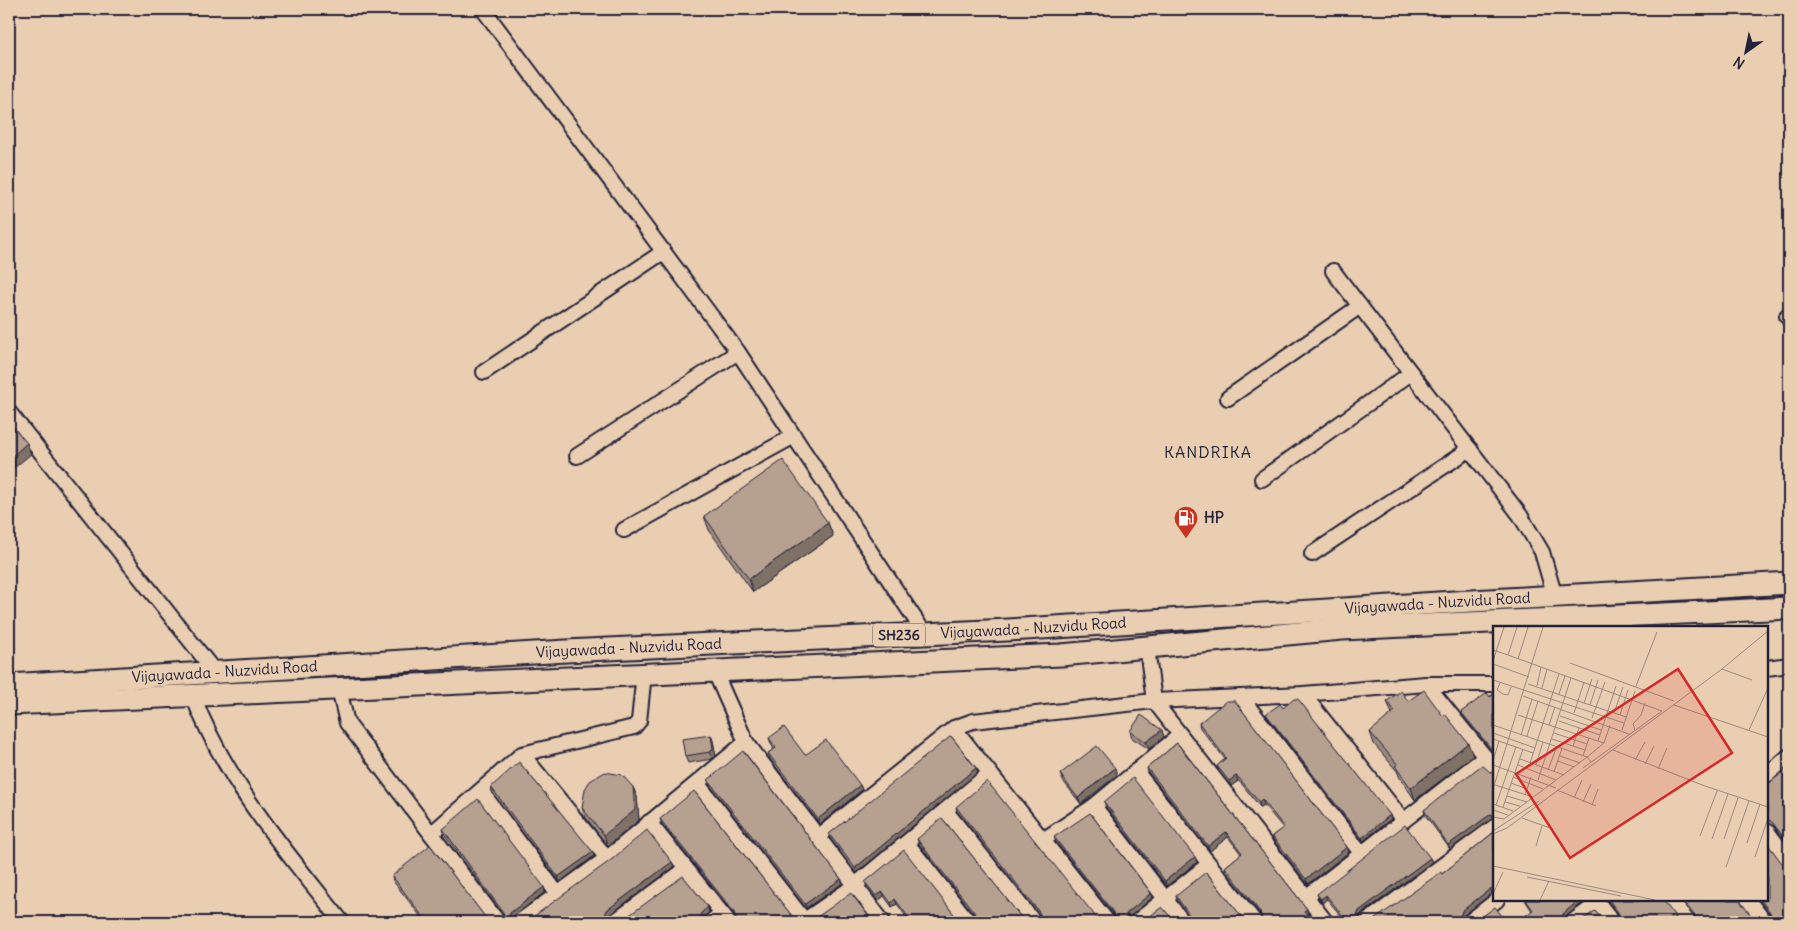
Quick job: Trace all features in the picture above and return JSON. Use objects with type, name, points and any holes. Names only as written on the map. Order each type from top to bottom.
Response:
[{"type":"main road","name":"Vijayawada - Nuzvidu Road","points":[[9,685],[566,651],[925,634],[1789,583]]},
{"type":"main road","name":"Vijayawada - Nuzvidu Road","points":[[9,704],[339,689],[643,681],[714,670],[1060,655],[1147,654],[1342,629],[1560,623],[1789,608]]},
{"type":"street","points":[[483,9],[738,352],[925,634]]},
{"type":"street","points":[[484,372],[663,252]]},
{"type":"street","points":[[1334,271],[1520,515],[1542,552],[1555,597]]},
{"type":"street","points":[[1228,398],[1360,306]]},
{"type":"street","points":[[577,456],[738,352]]},
{"type":"street","points":[[1262,479],[1411,373]]},
{"type":"street","points":[[9,412],[215,672]]},
{"type":"street","points":[[624,530],[794,436]]},
{"type":"street","points":[[1312,554],[1470,449]]},
{"type":"street","points":[[1147,654],[1153,694],[1180,735],[1326,922]]},
{"type":"street","points":[[1768,668],[1787,668]]},
{"type":"street","points":[[714,670],[746,742],[883,922]]},
{"type":"street","points":[[431,834],[522,754],[625,731],[634,727],[639,721],[643,681]]},
{"type":"street","points":[[818,837],[954,728],[973,721],[1153,694],[1241,698],[1426,684],[1493,684]]},
{"type":"street","points":[[1306,897],[1403,820],[1490,762],[1426,684]]},
{"type":"street","points":[[339,689],[347,723],[498,922]]},
{"type":"street","points":[[1303,694],[1403,820]]},
{"type":"street","points":[[193,696],[207,734],[228,772],[267,828],[342,922]]},
{"type":"street","points":[[1241,698],[1361,853]]},
{"type":"street","points":[[954,728],[1108,922]]},
{"type":"street","points":[[1043,840],[1094,806],[1180,735]]},
{"type":"street","points":[[519,922],[607,858],[746,742]]},
{"type":"street","points":[[522,754],[607,858]]},
{"type":"street","points":[[1768,774],[1788,761]]},
{"type":"street","points":[[1136,771],[1255,922]]},
{"type":"street","points":[[698,784],[804,922],[854,886],[990,773]]},
{"type":"street","points":[[481,791],[557,893]]},
{"type":"street","points":[[1094,806],[1183,922]]},
{"type":"street","points":[[946,811],[1034,922]]},
{"type":"street","points":[[649,822],[726,918],[710,922]]},
{"type":"street","points":[[1366,922],[1493,828]]},
{"type":"street","points":[[1768,832],[1789,861]]},
{"type":"street","points":[[907,843],[969,922]]},
{"type":"street","points":[[1136,922],[1209,864]]},
{"type":"street","points":[[614,922],[686,869]]},
{"type":"street","points":[[1469,922],[1496,901]]},
{"type":"street","points":[[1572,922],[1597,901],[1612,922]]},
{"type":"street","points":[[1672,901],[1688,922]]},
{"type":"street","points":[[1749,901],[1765,922]]},
{"type":"building","points":[[9,422],[27,443],[9,459]]},
{"type":"building","points":[[783,460],[828,523],[749,579],[704,516]]},
{"type":"building","points":[[1424,690],[1443,716],[1445,714],[1468,743],[1411,788],[1395,766],[1398,765],[1370,732],[1395,711],[1387,701],[1401,691],[1408,701]]},
{"type":"building","points":[[1487,693],[1490,697],[1493,695],[1493,751],[1461,712]]},
{"type":"building","points":[[1294,699],[1298,699],[1390,815],[1362,838],[1266,714],[1280,704],[1283,708]]},
{"type":"building","points":[[1226,701],[1235,701],[1347,847],[1306,879],[1272,836],[1284,827],[1262,799],[1259,802],[1236,776],[1229,781],[1217,766],[1226,758],[1199,723]]},
{"type":"building","points":[[1141,715],[1162,730],[1146,742],[1130,731]]},
{"type":"building","points":[[784,727],[805,755],[826,740],[860,785],[818,819],[768,753],[776,748],[769,738]]},
{"type":"building","points":[[711,735],[713,749],[710,752],[685,756],[682,739]]},
{"type":"building","points":[[951,736],[976,768],[855,868],[829,834]]},
{"type":"building","points":[[1177,743],[1307,909],[1304,911],[1312,922],[1260,922],[1262,920],[1260,912],[1225,867],[1242,853],[1226,832],[1208,846],[1147,768]]},
{"type":"building","points":[[1097,746],[1115,768],[1078,798],[1060,774]]},
{"type":"building","points":[[743,751],[841,879],[805,904],[708,780]]},
{"type":"building","points":[[519,762],[593,852],[558,877],[491,787]]},
{"type":"building","points":[[1482,765],[1490,772],[1493,771],[1493,815],[1491,814],[1448,845],[1424,810]]},
{"type":"building","points":[[1789,767],[1789,844],[1768,820],[1768,784]]},
{"type":"building","points":[[605,772],[622,775],[633,787],[635,810],[604,835],[582,808],[585,789],[590,781]]},
{"type":"building","points":[[1133,778],[1195,857],[1165,881],[1104,802]]},
{"type":"building","points":[[987,781],[1100,922],[1039,922],[1041,917],[1039,912],[956,807]]},
{"type":"building","points":[[694,791],[792,916],[793,922],[734,922],[736,920],[734,912],[660,819]]},
{"type":"building","points":[[478,799],[544,887],[510,913],[509,919],[511,922],[503,922],[505,917],[503,912],[443,829]]},
{"type":"building","points":[[1090,813],[1151,893],[1126,914],[1128,922],[1113,922],[1115,920],[1113,912],[1054,837]]},
{"type":"building","points":[[942,818],[1025,922],[974,922],[976,917],[974,912],[917,839]]},
{"type":"building","points":[[1405,825],[1430,858],[1359,911],[1356,918],[1357,922],[1353,918],[1348,922],[1326,895],[1321,899],[1317,894]]},
{"type":"building","points":[[647,830],[672,862],[607,910],[604,918],[605,922],[526,922],[611,860]]},
{"type":"building","points":[[1493,833],[1493,888],[1462,911],[1459,919],[1461,922],[1371,922],[1441,872],[1442,874]]},
{"type":"building","points":[[1768,844],[1784,865],[1789,864],[1789,922],[1770,922],[1772,921],[1770,912],[1762,901],[1768,901]]},
{"type":"building","points":[[430,845],[489,922],[427,922],[392,876]]},
{"type":"building","points":[[904,850],[960,922],[912,922],[895,899],[891,903],[883,892],[876,896],[865,882]]},
{"type":"building","points":[[1206,872],[1246,922],[1187,922],[1190,916],[1176,896]]},
{"type":"building","points":[[683,876],[708,907],[700,914],[702,922],[620,922]]},
{"type":"building","points":[[851,893],[873,922],[811,922],[813,920]]},
{"type":"building","points":[[1527,901],[1578,901],[1563,914],[1562,919],[1564,922],[1517,922],[1533,910]]},
{"type":"building","points":[[1610,901],[1664,901],[1679,922],[1618,922],[1618,912]]},
{"type":"building","points":[[1683,901],[1740,901],[1756,922],[1693,922],[1695,916]]},
{"type":"building","points":[[1162,907],[1175,922],[1142,922]]},
{"type":"building","points":[[1495,907],[1507,922],[1475,922]]},
{"type":"building","points":[[1595,911],[1605,922],[1579,922]]},
{"type":"place","name":"HP","points":[[1186,539]]},
{"type":"district","name":"KANDRIKA","points":[[1208,452]]}]
